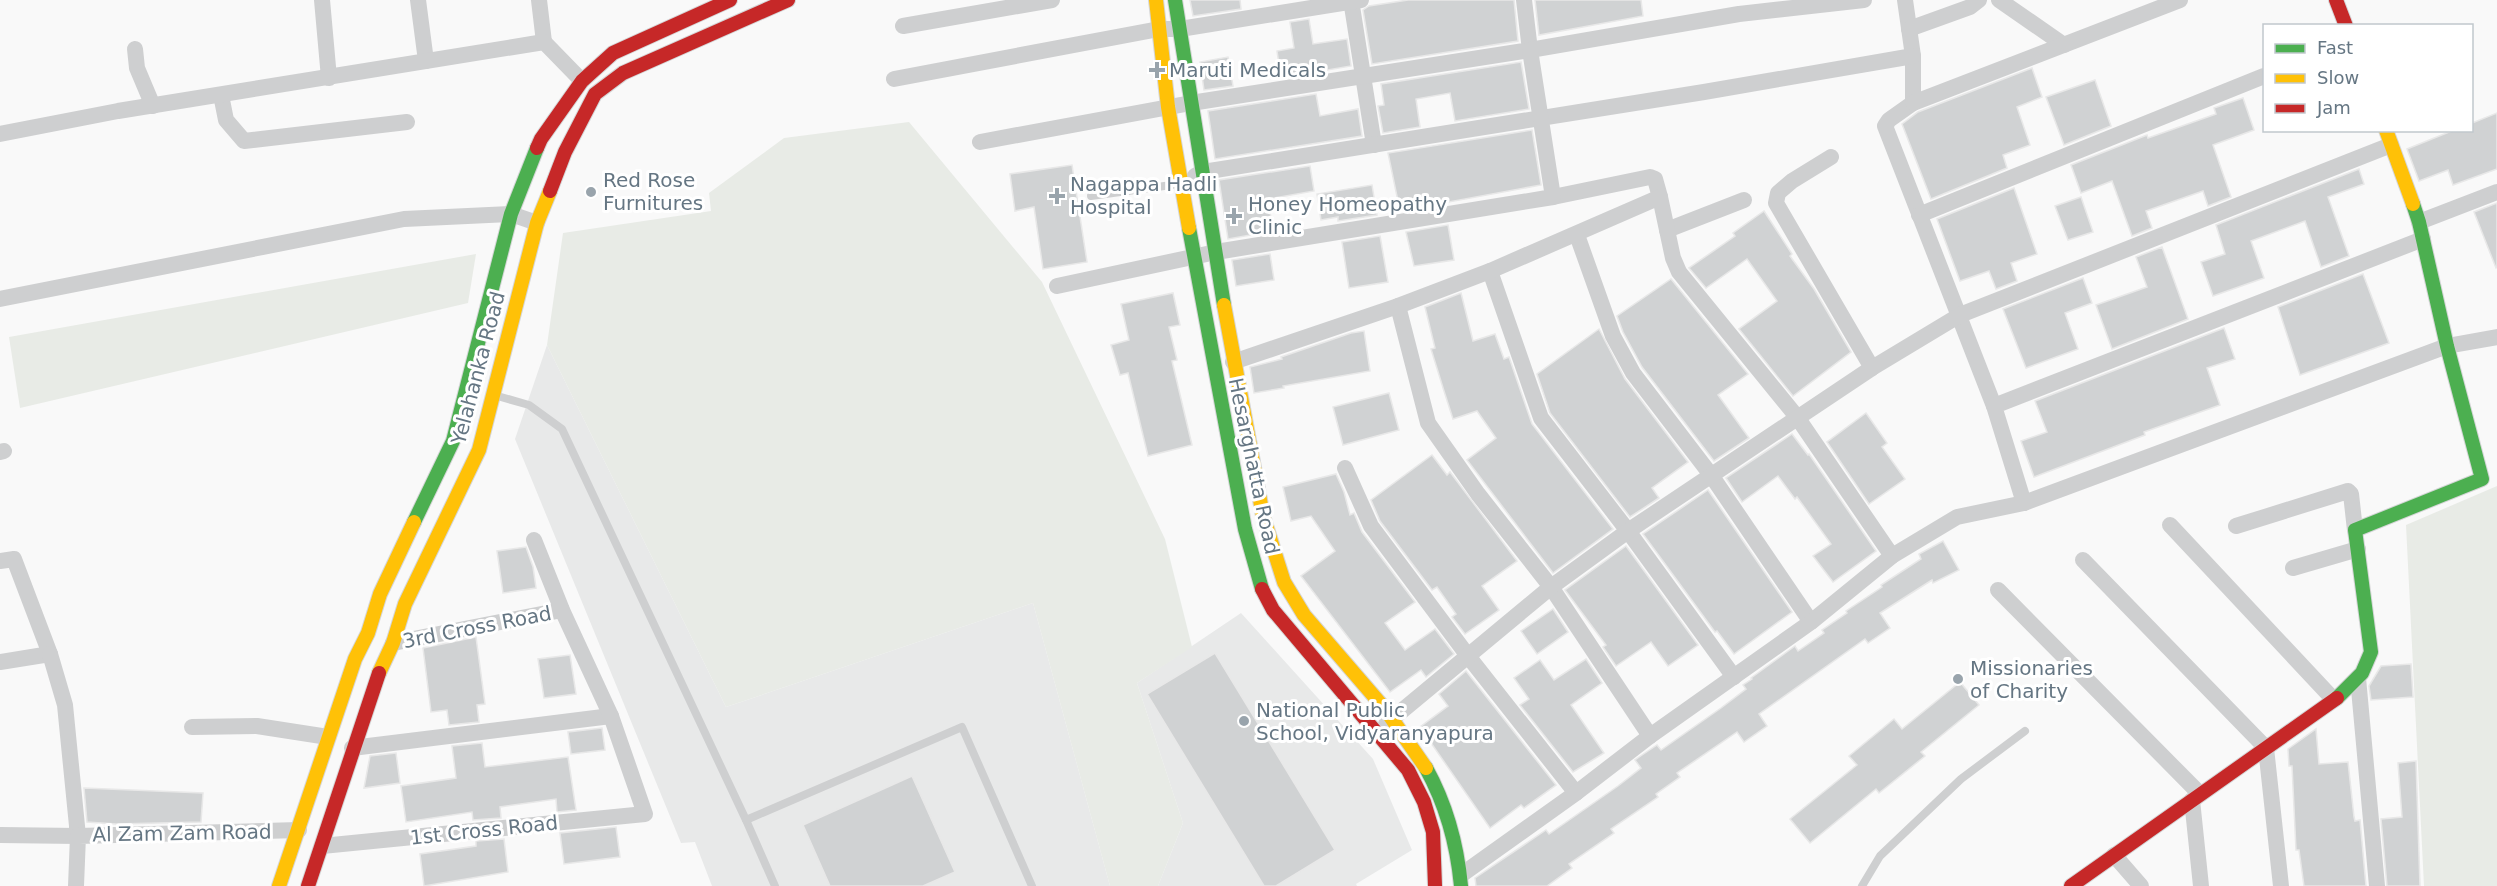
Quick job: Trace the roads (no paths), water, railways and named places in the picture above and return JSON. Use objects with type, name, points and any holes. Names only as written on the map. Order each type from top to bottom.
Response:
[{"type":"main road","name":"Yelahanka Road","points":[[308,886],[352,748],[380,669],[393,643],[405,604],[479,450],[537,223],[565,152],[595,94],[623,73],[788,0]]},
{"type":"main road","name":"Hesarghatta Road","points":[[1156,0],[1168,107],[1194,258],[1245,529],[1260,586],[1273,610],[1377,730],[1408,770],[1424,802],[1433,832],[1435,886]]},
{"type":"main road","name":"Hesarghatta Road","points":[[1175,0],[1233,362],[1260,503],[1278,569],[1293,599],[1319,633],[1394,719],[1424,760],[1444,799],[1455,837],[1461,880]]},
{"type":"main road","points":[[2336,0],[2345,24]]},
{"type":"main road","name":"Yelahanka Road","points":[[279,886],[328,737],[355,659],[368,633],[380,594],[453,441],[511,214],[541,140],[582,81],[613,53],[720,2]]},
{"type":"main road","points":[[2388,138],[2420,222],[2447,346],[2482,479]]},
{"type":"main road","points":[[2071,886],[2334,700],[2358,678],[2368,664],[2371,652],[2355,530],[2497,474]]},
{"type":"street","points":[[322,0],[329,78]]},
{"type":"street","points":[[418,0],[426,61]]},
{"type":"street","points":[[540,0],[544,42],[582,81]]},
{"type":"street","points":[[903,26],[1053,0]]},
{"type":"street","points":[[1524,0],[1553,197]]},
{"type":"street","points":[[980,142],[1191,103],[1530,50],[1739,14],[1864,0]]},
{"type":"street","points":[[1905,0],[1913,56],[1913,103]]},
{"type":"street","points":[[1909,29],[1970,7],[1979,0]]},
{"type":"street","points":[[1999,0],[2064,45]]},
{"type":"street","points":[[2024,503],[1994,406],[1885,126],[1889,120],[1913,103],[2180,0]]},
{"type":"street","points":[[894,79],[1159,29],[1180,29],[1354,1],[1362,77],[1374,145]]},
{"type":"street","points":[[0,134],[153,106],[544,42]]},
{"type":"street","points":[[135,50],[138,68],[153,106]]},
{"type":"street","points":[[1182,183],[1203,172],[1913,56]]},
{"type":"street","points":[[1919,215],[2263,77]]},
{"type":"street","points":[[221,95],[226,120],[244,141],[407,122]]},
{"type":"street","points":[[1377,730],[1394,719],[1551,587],[1628,531],[1872,368],[1960,315],[2388,138]]},
{"type":"street","points":[[1831,157],[1785,187],[1778,193],[1776,203],[1872,368]]},
{"type":"street","points":[[1057,286],[1216,252],[1553,197],[1650,177],[1655,179],[1673,258],[1679,272],[1797,417],[1892,556]]},
{"type":"street","points":[[2420,222],[2497,192]]},
{"type":"street","points":[[1233,362],[1490,272],[1660,197]]},
{"type":"street","points":[[1667,230],[1744,200]]},
{"type":"street","points":[[0,299],[404,219],[511,214],[537,223]]},
{"type":"street","points":[[1577,235],[1613,336],[1633,373],[1711,475],[1811,622]]},
{"type":"street","points":[[1994,406],[2423,239]]},
{"type":"street","points":[[1490,272],[1541,418],[1628,531],[1734,677]]},
{"type":"street","points":[[1398,306],[1428,423],[1478,494],[1551,587],[1650,736]]},
{"type":"street","points":[[1461,880],[1650,736],[1811,622],[1892,556],[1957,518],[2024,503],[2447,346],[2497,337]]},
{"type":"street","points":[[1345,468],[1371,526],[1468,656],[1576,793]]},
{"type":"street","points":[[2236,526],[2348,491],[2351,494],[2355,530]]},
{"type":"street","points":[[2170,525],[2334,700]]},
{"type":"street","points":[[352,748],[611,716],[562,610],[534,540]]},
{"type":"street","points":[[2293,568],[2358,549]]},
{"type":"street","points":[[0,561],[14,559],[50,654],[65,705],[78,836],[0,835]]},
{"type":"street","points":[[2083,560],[2266,748],[2281,886]]},
{"type":"street","points":[[1998,590],[2196,797],[2201,886]]},
{"type":"street","name":"3rd Cross Road","points":[[393,643],[562,610]]},
{"type":"street","points":[[0,662],[50,654]]},
{"type":"street","points":[[2358,678],[2377,886]]},
{"type":"street","name":"1st Cross Road","points":[[322,846],[645,814],[611,716]]},
{"type":"street","points":[[192,727],[257,726],[328,737]]},
{"type":"street","name":"Al Zam Zam Road","points":[[76,886],[78,836],[299,830]]},
{"type":"street","points":[[2114,855],[2141,886]]},
{"type":"lane","points":[[1091,196],[1182,183]]},
{"type":"lane","points":[[493,394],[529,405],[562,429],[775,886]]},
{"type":"lane","points":[[746,820],[962,727],[1032,886]]},
{"type":"lane","points":[[1862,886],[1881,856],[1961,779],[2025,731]]},
{"type":"place","name":"Maruti Medicals","points":[[1157,70]]},
{"type":"place","name":"Red Rose Furnitures","points":[[591,192]]},
{"type":"place","name":"Nagappa Hadli Hospital","points":[[1057,196]]},
{"type":"place","name":"Honey Homeopathy Clinic","points":[[1234,216]]},
{"type":"place","name":"Missionaries of Charity","points":[[1958,679]]},
{"type":"place","name":"National Public School, Vidyaranyapura","points":[[1244,721]]}]
